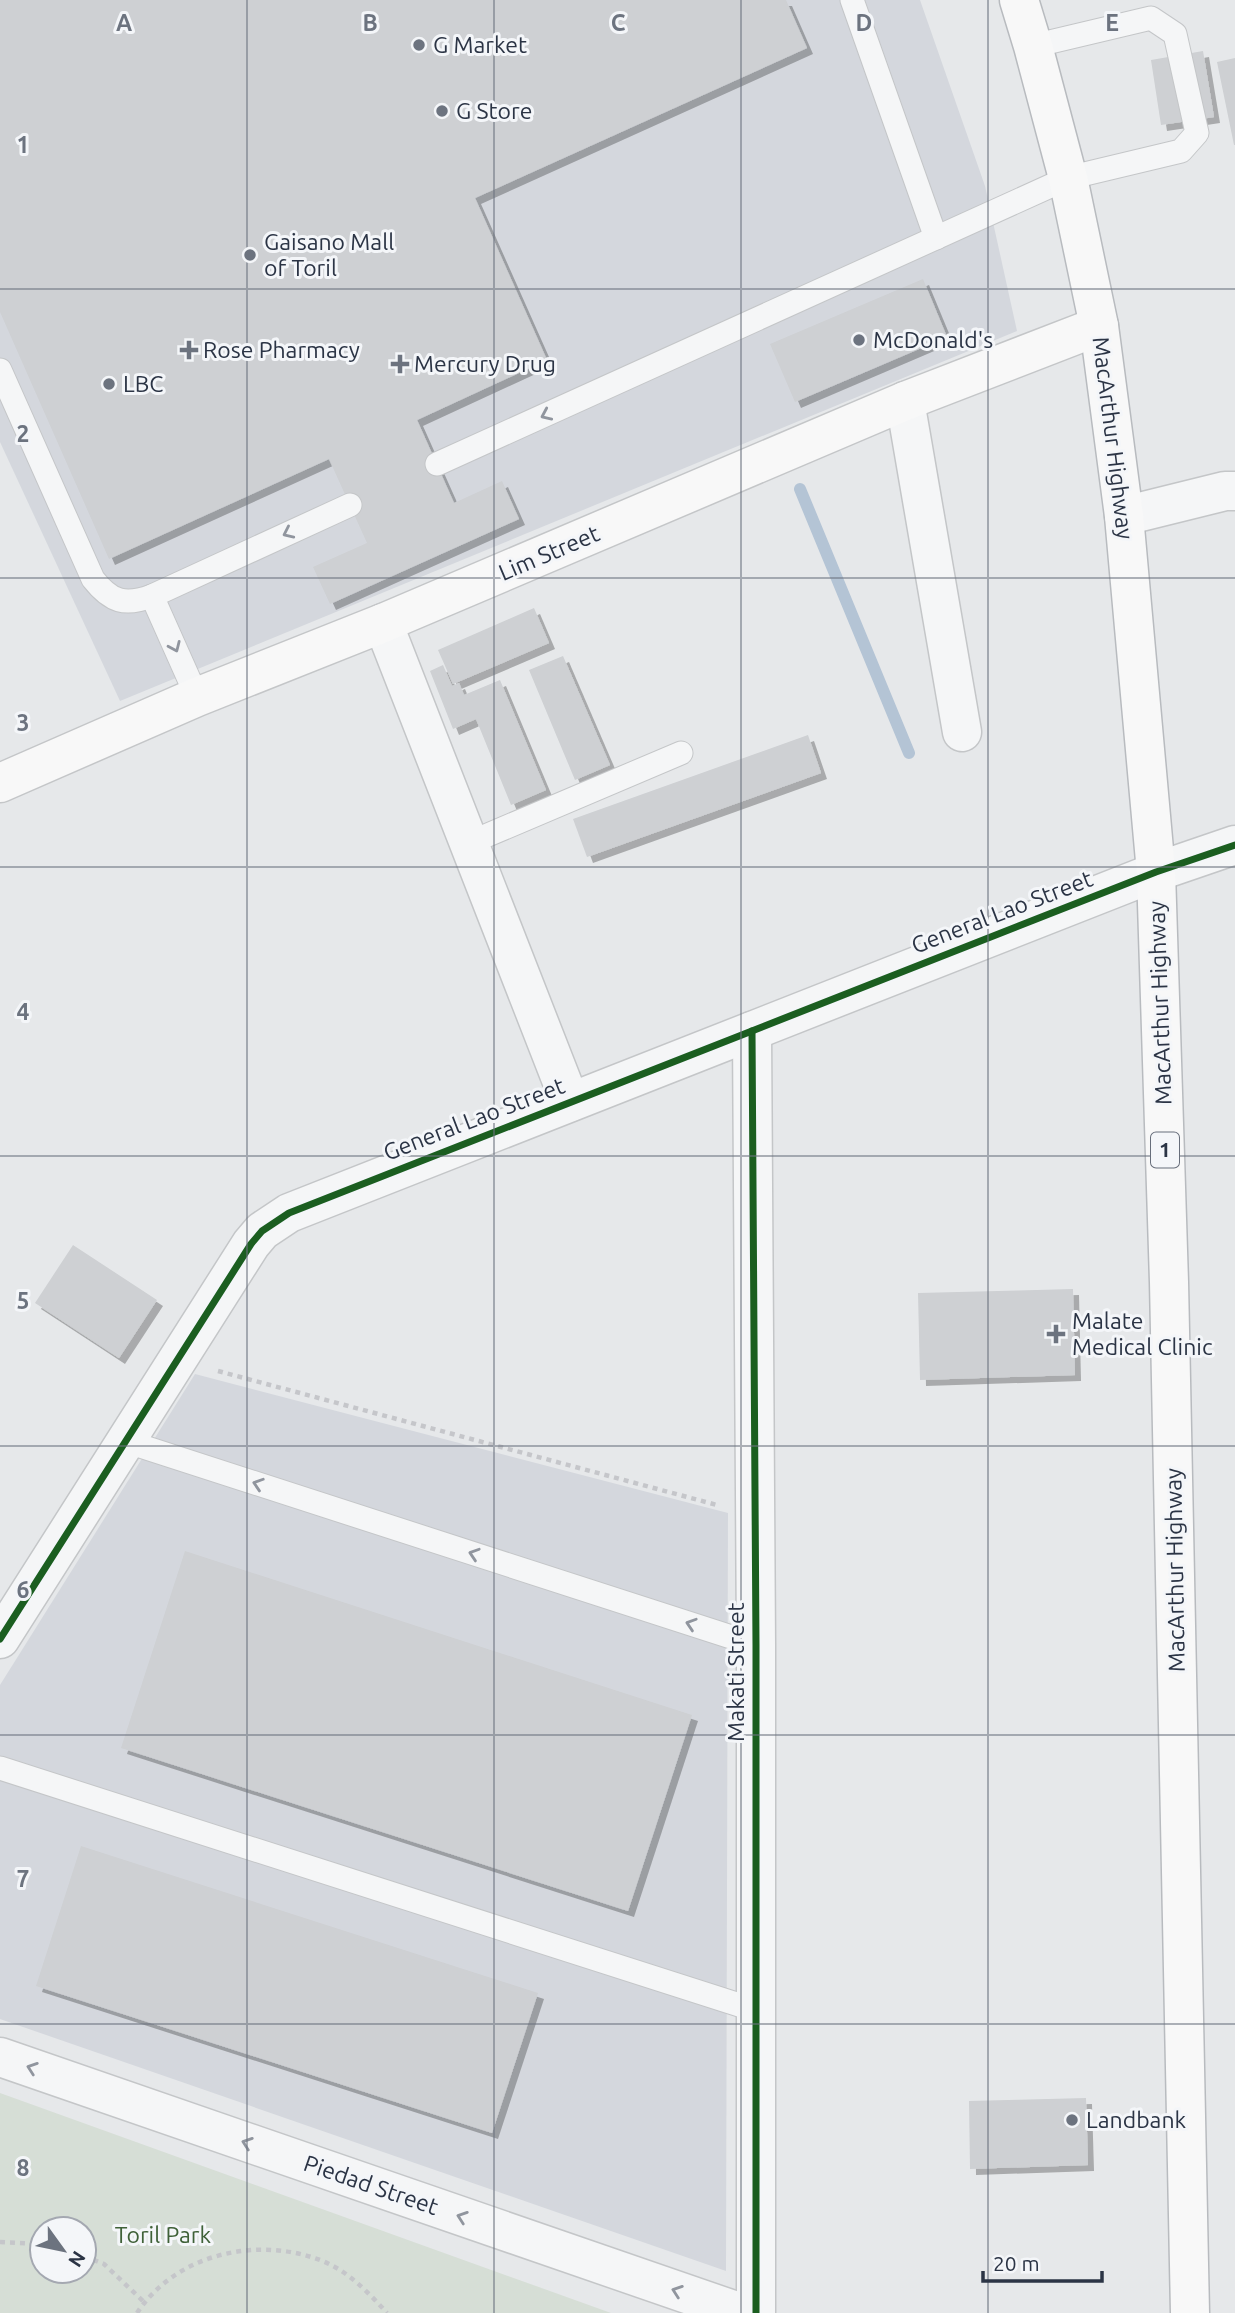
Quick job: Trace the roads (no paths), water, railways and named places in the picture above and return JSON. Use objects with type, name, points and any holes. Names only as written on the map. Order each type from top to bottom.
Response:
[{"type":"main road","name":"MacArthur Highway","points":[[1019,0],[1068,178],[1099,326],[1124,516],[1156,872],[1169,1282],[1190,2313]]},
{"type":"main road","name":"Lim Street","points":[[0,783],[197,697],[383,623],[905,401],[1099,326]]},
{"type":"street","points":[[905,401],[962,732]]},
{"type":"street","points":[[1124,516],[1225,491],[1235,491]]},
{"type":"street","points":[[383,623],[570,1102]]},
{"type":"street","name":"General Lao Street","points":[[0,1639],[251,1244],[274,1221],[1156,872],[1235,845]]},
{"type":"street","name":"Makati Street","points":[[752,1031],[756,2313]]},
{"type":"street","name":"Piedad Street","points":[[0,2057],[742,2313]]},
{"type":"lane","points":[[852,0],[936,238]]},
{"type":"lane","points":[[437,464],[1068,178],[1181,151],[1197,132],[1175,34],[1151,18],[1033,46]]},
{"type":"lane","points":[[0,370],[93,579],[112,598],[125,602],[152,596],[350,505]]},
{"type":"lane","points":[[152,596],[197,697]]},
{"type":"lane","points":[[468,843],[681,753]]},
{"type":"lane","points":[[125,1441],[756,1645]]},
{"type":"lane","points":[[0,1768],[755,2010]]},
{"type":"waterway","points":[[800,489],[909,753]]},
{"type":"place","name":"G Market","points":[[419,45]]},
{"type":"place","name":"G Store","points":[[442,111]]},
{"type":"place","name":"Gaisano Mall of Toril","points":[[250,255]]},
{"type":"place","name":"McDonald's","points":[[859,340]]},
{"type":"place","name":"Rose Pharmacy","points":[[189,350]]},
{"type":"place","name":"Mercury Drug","points":[[400,364]]},
{"type":"place","name":"LBC","points":[[109,384]]},
{"type":"place","name":"Malate Medical Clinic","points":[[1056,1334]]},
{"type":"place","name":"Landbank","points":[[1072,2120]]},
{"type":"park label","name":"Toril Park","points":[[163,2235]]}]
